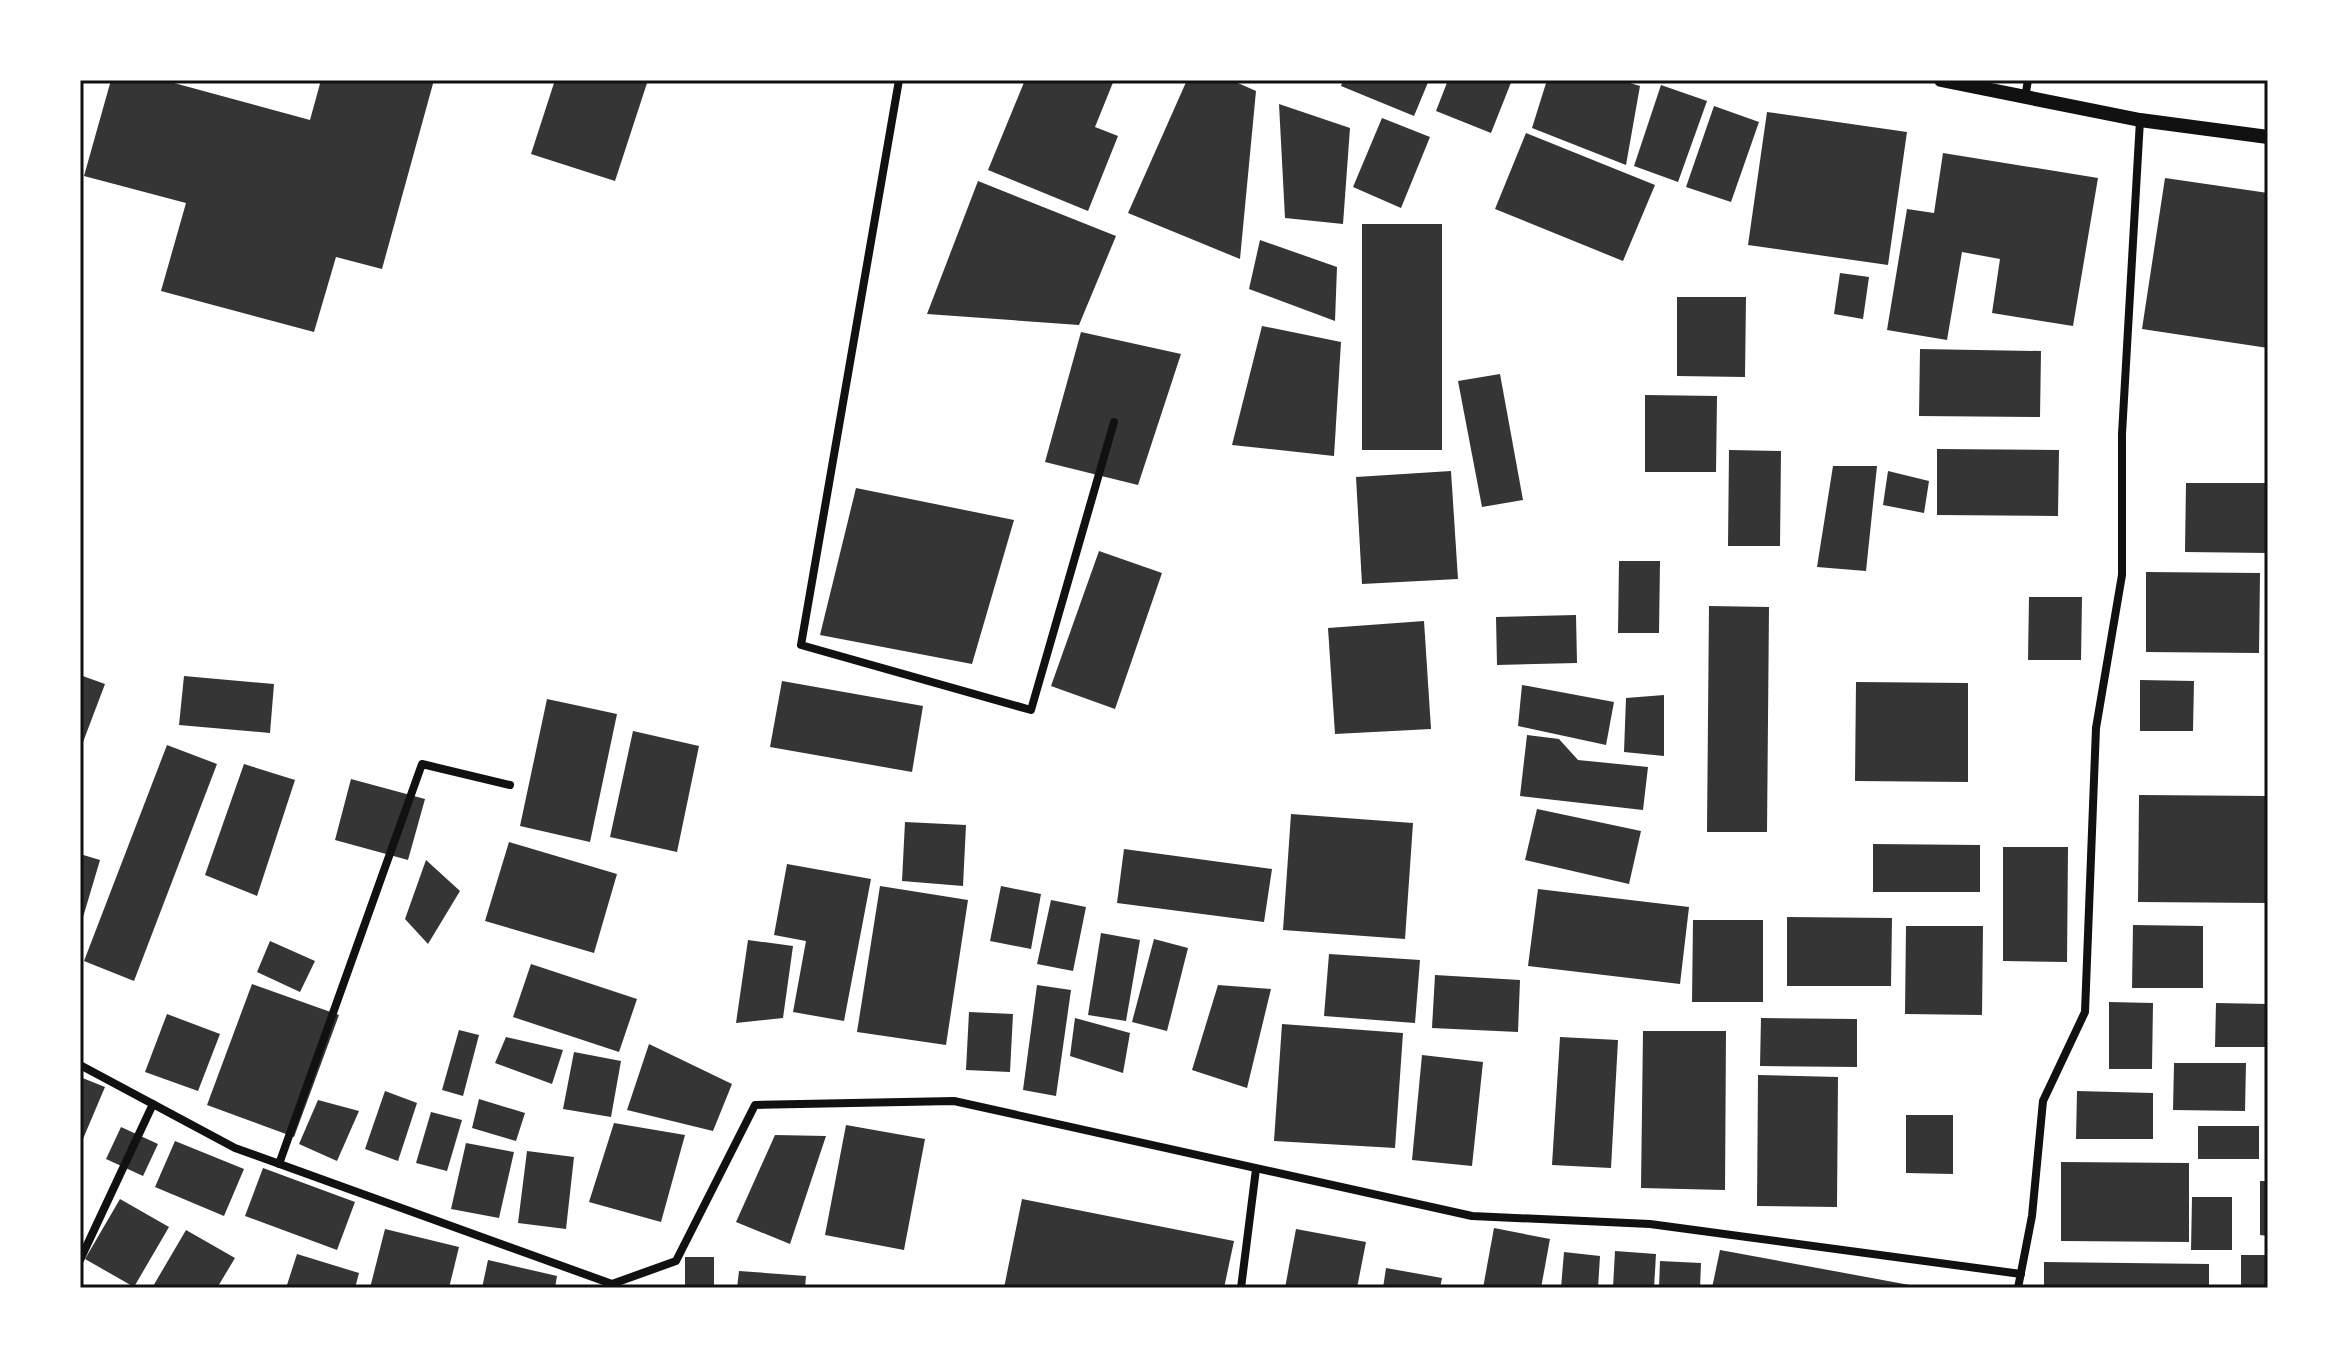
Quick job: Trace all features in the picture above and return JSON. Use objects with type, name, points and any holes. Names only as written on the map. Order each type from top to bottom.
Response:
[{"type":"street","points":[[899,80],[801,645],[1031,710],[1114,422]]},
{"type":"street","points":[[1941,80],[2140,120],[2268,137]]},
{"type":"street","points":[[2025,98],[2028,80]]},
{"type":"street","points":[[2018,1288],[2032,1216],[2043,1101],[2085,1012],[2096,728],[2122,575],[2122,434],[2140,120]]},
{"type":"street","points":[[279,1164],[422,764],[510,785]]},
{"type":"street","points":[[80,1065],[235,1148],[612,1284],[676,1261],[755,1105],[954,1101],[1472,1216],[1650,1224],[2021,1274]]},
{"type":"street","points":[[80,1260],[153,1104]]},
{"type":"street","points":[[1241,1288],[1256,1169]]},
{"type":"building","points":[[111,80],[163,80],[310,120],[321,80],[434,80],[382,269],[336,257],[314,332],[161,291],[186,203],[84,176]]},
{"type":"building","points":[[555,80],[648,80],[615,181],[531,154]]},
{"type":"building","points":[[1025,80],[1114,80],[1095,127],[1118,136],[1088,211],[988,170]]},
{"type":"building","points":[[1187,80],[1231,80],[1256,91],[1240,259],[1128,213]]},
{"type":"building","points":[[1343,80],[1429,80],[1414,116],[1341,86]]},
{"type":"building","points":[[1448,80],[1512,80],[1491,133],[1436,111]]},
{"type":"building","points":[[1547,80],[1620,80],[1640,86],[1626,165],[1532,128]]},
{"type":"building","points":[[1661,85],[1707,101],[1678,182],[1634,166]]},
{"type":"building","points":[[1279,104],[1350,128],[1343,224],[1285,218]]},
{"type":"building","points":[[1714,106],[1759,122],[1731,202],[1686,187]]},
{"type":"building","points":[[1767,112],[1907,132],[1888,265],[1748,245]]},
{"type":"building","points":[[1382,118],[1430,137],[1401,208],[1353,187]]},
{"type":"building","points":[[1526,133],[1655,185],[1623,261],[1495,209]]},
{"type":"building","points":[[1943,153],[2098,178],[2073,326],[1992,313],[2000,259],[1962,252],[1947,340],[1887,330],[1907,209],[1934,213]]},
{"type":"building","points":[[2165,178],[2268,193],[2268,348],[2142,329]]},
{"type":"building","points":[[978,181],[1116,236],[1079,325],[927,314]]},
{"type":"building","points":[[1362,224],[1442,224],[1442,450],[1362,450]]},
{"type":"building","points":[[1260,240],[1337,267],[1335,321],[1249,289]]},
{"type":"building","points":[[1840,273],[1869,277],[1863,319],[1834,314]]},
{"type":"building","points":[[1677,297],[1746,297],[1745,377],[1677,376]]},
{"type":"building","points":[[1262,326],[1341,342],[1334,456],[1232,445]]},
{"type":"building","points":[[1081,332],[1181,354],[1138,485],[1045,462]]},
{"type":"building","points":[[1920,349],[2041,351],[2040,417],[1919,416]]},
{"type":"building","points":[[1500,374],[1523,500],[1482,507],[1458,381]]},
{"type":"building","points":[[1645,395],[1717,396],[1716,472],[1645,472]]},
{"type":"building","points":[[1937,449],[2059,450],[2058,516],[1937,515]]},
{"type":"building","points":[[1729,450],[1781,451],[1780,546],[1728,546]]},
{"type":"building","points":[[1833,466],[1877,466],[1866,571],[1817,567]]},
{"type":"building","points":[[1451,471],[1458,579],[1362,584],[1356,477]]},
{"type":"building","points":[[1888,471],[1929,481],[1924,513],[1883,505]]},
{"type":"building","points":[[2186,483],[2268,483],[2268,553],[2185,552]]},
{"type":"building","points":[[856,488],[1014,520],[972,664],[820,635]]},
{"type":"building","points":[[1099,551],[1162,573],[1115,709],[1051,686]]},
{"type":"building","points":[[1619,561],[1660,561],[1659,633],[1618,633]]},
{"type":"building","points":[[2146,572],[2260,573],[2259,653],[2146,652]]},
{"type":"building","points":[[2029,597],[2082,597],[2081,660],[2028,660]]},
{"type":"building","points":[[1709,606],[1769,607],[1767,832],[1707,832]]},
{"type":"building","points":[[1576,615],[1577,663],[1497,665],[1496,617]]},
{"type":"building","points":[[1424,621],[1431,729],[1335,734],[1328,628]]},
{"type":"building","points":[[80,675],[105,684],[80,750]]},
{"type":"building","points":[[184,676],[274,684],[270,733],[179,725]]},
{"type":"building","points":[[2140,680],[2194,681],[2193,731],[2140,731]]},
{"type":"building","points":[[782,681],[923,706],[912,772],[770,747]]},
{"type":"building","points":[[1856,682],[1968,683],[1968,782],[1855,781]]},
{"type":"building","points":[[1522,685],[1614,702],[1606,745],[1518,726]]},
{"type":"building","points":[[1664,695],[1664,756],[1624,752],[1626,698]]},
{"type":"building","points":[[547,699],[617,714],[590,842],[520,826]]},
{"type":"building","points":[[633,731],[699,746],[677,852],[610,837]]},
{"type":"building","points":[[1527,735],[1559,739],[1578,760],[1648,767],[1643,810],[1520,796]]},
{"type":"building","points":[[167,745],[217,764],[134,981],[84,961]]},
{"type":"building","points":[[244,764],[295,780],[257,896],[205,875]]},
{"type":"building","points":[[351,779],[425,799],[408,860],[335,840]]},
{"type":"building","points":[[2139,795],[2268,796],[2268,903],[2138,902]]},
{"type":"building","points":[[1537,809],[1641,831],[1629,884],[1525,860]]},
{"type":"building","points":[[1291,814],[1413,823],[1405,939],[1283,930]]},
{"type":"building","points":[[905,822],[966,825],[963,886],[902,881]]},
{"type":"building","points":[[509,842],[617,874],[594,953],[485,921]]},
{"type":"building","points":[[1873,844],[1980,845],[1980,892],[1873,892]]},
{"type":"building","points":[[2003,847],[2068,847],[2067,962],[2003,961]]},
{"type":"building","points":[[1124,849],[1272,869],[1264,922],[1117,903]]},
{"type":"building","points":[[80,854],[100,860],[81,924],[80,924]]},
{"type":"building","points":[[426,860],[460,891],[428,944],[405,919]]},
{"type":"building","points":[[787,864],[871,879],[844,1021],[793,1012],[806,941],[774,935]]},
{"type":"building","points":[[880,886],[968,900],[946,1045],[857,1032]]},
{"type":"building","points":[[1001,886],[1041,894],[1031,949],[990,941]]},
{"type":"building","points":[[1538,889],[1689,907],[1680,984],[1528,966]]},
{"type":"building","points":[[1051,900],[1086,907],[1073,971],[1037,964]]},
{"type":"building","points":[[1787,917],[1892,918],[1891,986],[1787,986]]},
{"type":"building","points":[[1693,920],[1763,920],[1763,1002],[1692,1002]]},
{"type":"building","points":[[2133,925],[2203,926],[2203,988],[2132,988]]},
{"type":"building","points":[[1906,926],[1983,926],[1982,1015],[1905,1014]]},
{"type":"building","points":[[1101,933],[1140,940],[1126,1021],[1088,1015]]},
{"type":"building","points":[[1154,939],[1188,948],[1167,1031],[1132,1022]]},
{"type":"building","points":[[748,940],[793,946],[783,1018],[736,1023]]},
{"type":"building","points":[[270,941],[315,961],[300,992],[257,972]]},
{"type":"building","points":[[1329,954],[1420,960],[1415,1023],[1324,1016]]},
{"type":"building","points":[[531,964],[637,999],[619,1052],[513,1017]]},
{"type":"building","points":[[1435,975],[1520,980],[1518,1032],[1432,1028]]},
{"type":"building","points":[[252,984],[339,1015],[294,1137],[207,1105]]},
{"type":"building","points":[[1037,985],[1071,990],[1056,1096],[1023,1090]]},
{"type":"building","points":[[1218,985],[1271,989],[1247,1088],[1192,1070]]},
{"type":"building","points":[[2109,1002],[2153,1003],[2152,1069],[2109,1069]]},
{"type":"building","points":[[2216,1003],[2268,1004],[2268,1047],[2215,1047]]},
{"type":"building","points":[[969,1012],[1013,1014],[1010,1072],[966,1070]]},
{"type":"building","points":[[167,1014],[220,1034],[198,1091],[145,1072]]},
{"type":"building","points":[[1075,1018],[1130,1033],[1123,1073],[1070,1056]]},
{"type":"building","points":[[1761,1018],[1857,1019],[1857,1067],[1760,1066]]},
{"type":"building","points":[[1282,1024],[1403,1033],[1395,1148],[1274,1141]]},
{"type":"building","points":[[459,1030],[479,1035],[463,1096],[442,1090]]},
{"type":"building","points":[[1643,1031],[1726,1031],[1725,1190],[1641,1188]]},
{"type":"building","points":[[506,1037],[563,1050],[552,1084],[495,1063]]},
{"type":"building","points":[[1560,1037],[1618,1040],[1611,1168],[1552,1165]]},
{"type":"building","points":[[649,1044],[732,1084],[713,1131],[627,1110]]},
{"type":"building","points":[[574,1052],[621,1061],[611,1117],[563,1109]]},
{"type":"building","points":[[1422,1055],[1483,1062],[1472,1166],[1412,1160]]},
{"type":"building","points":[[2174,1063],[2246,1063],[2245,1111],[2173,1110]]},
{"type":"building","points":[[1758,1075],[1838,1077],[1837,1207],[1757,1206]]},
{"type":"building","points":[[80,1077],[105,1087],[80,1146]]},
{"type":"building","points":[[385,1091],[417,1103],[398,1161],[365,1149]]},
{"type":"building","points":[[2077,1091],[2153,1093],[2153,1139],[2076,1139]]},
{"type":"building","points":[[479,1099],[525,1113],[516,1141],[472,1128]]},
{"type":"building","points":[[318,1100],[359,1111],[337,1161],[299,1144]]},
{"type":"building","points":[[431,1112],[462,1120],[447,1171],[416,1163]]},
{"type":"building","points":[[1906,1115],[1953,1115],[1953,1174],[1906,1173]]},
{"type":"building","points":[[614,1123],[685,1135],[661,1222],[589,1202]]},
{"type":"building","points":[[846,1125],[925,1139],[904,1250],[825,1235]]},
{"type":"building","points":[[2198,1126],[2259,1126],[2259,1159],[2198,1159]]},
{"type":"building","points":[[121,1127],[158,1144],[143,1176],[106,1159]]},
{"type":"building","points":[[775,1135],[826,1136],[790,1244],[736,1222]]},
{"type":"building","points":[[175,1141],[244,1169],[224,1216],[155,1187]]},
{"type":"building","points":[[466,1143],[514,1152],[499,1218],[451,1209]]},
{"type":"building","points":[[527,1151],[574,1157],[566,1229],[518,1223]]},
{"type":"building","points":[[2061,1162],[2189,1163],[2189,1242],[2061,1241]]},
{"type":"building","points":[[263,1168],[355,1202],[337,1250],[245,1216]]},
{"type":"building","points":[[2260,1181],[2268,1181],[2268,1236],[2260,1235]]},
{"type":"building","points":[[2192,1197],[2232,1197],[2232,1250],[2191,1250]]},
{"type":"building","points":[[120,1199],[169,1227],[134,1287],[85,1259]]},
{"type":"building","points":[[1022,1199],[1234,1241],[1224,1288],[1004,1288]]},
{"type":"building","points":[[1494,1228],[1550,1239],[1541,1288],[1483,1288]]},
{"type":"building","points":[[385,1229],[459,1247],[449,1288],[370,1288]]},
{"type":"building","points":[[1296,1229],[1366,1242],[1357,1288],[1285,1288]]},
{"type":"building","points":[[186,1230],[235,1258],[217,1288],[152,1288]]},
{"type":"building","points":[[1720,1250],[1915,1286],[1915,1288],[1712,1288]]},
{"type":"building","points":[[1615,1251],[1656,1254],[1654,1288],[1613,1288]]},
{"type":"building","points":[[1564,1252],[1600,1256],[1598,1288],[1561,1288]]},
{"type":"building","points":[[297,1254],[359,1273],[355,1288],[286,1288]]},
{"type":"building","points":[[2241,1255],[2268,1255],[2268,1288],[2241,1288]]},
{"type":"building","points":[[685,1257],[714,1257],[714,1288],[685,1288]]},
{"type":"building","points":[[488,1260],[557,1276],[555,1288],[482,1288]]},
{"type":"building","points":[[1660,1261],[1701,1263],[1700,1288],[1659,1288]]},
{"type":"building","points":[[2044,1262],[2209,1264],[2209,1288],[2044,1288]]},
{"type":"building","points":[[1386,1268],[1442,1278],[1440,1288],[1383,1288]]},
{"type":"building","points":[[739,1271],[806,1276],[805,1288],[737,1288]]}]
